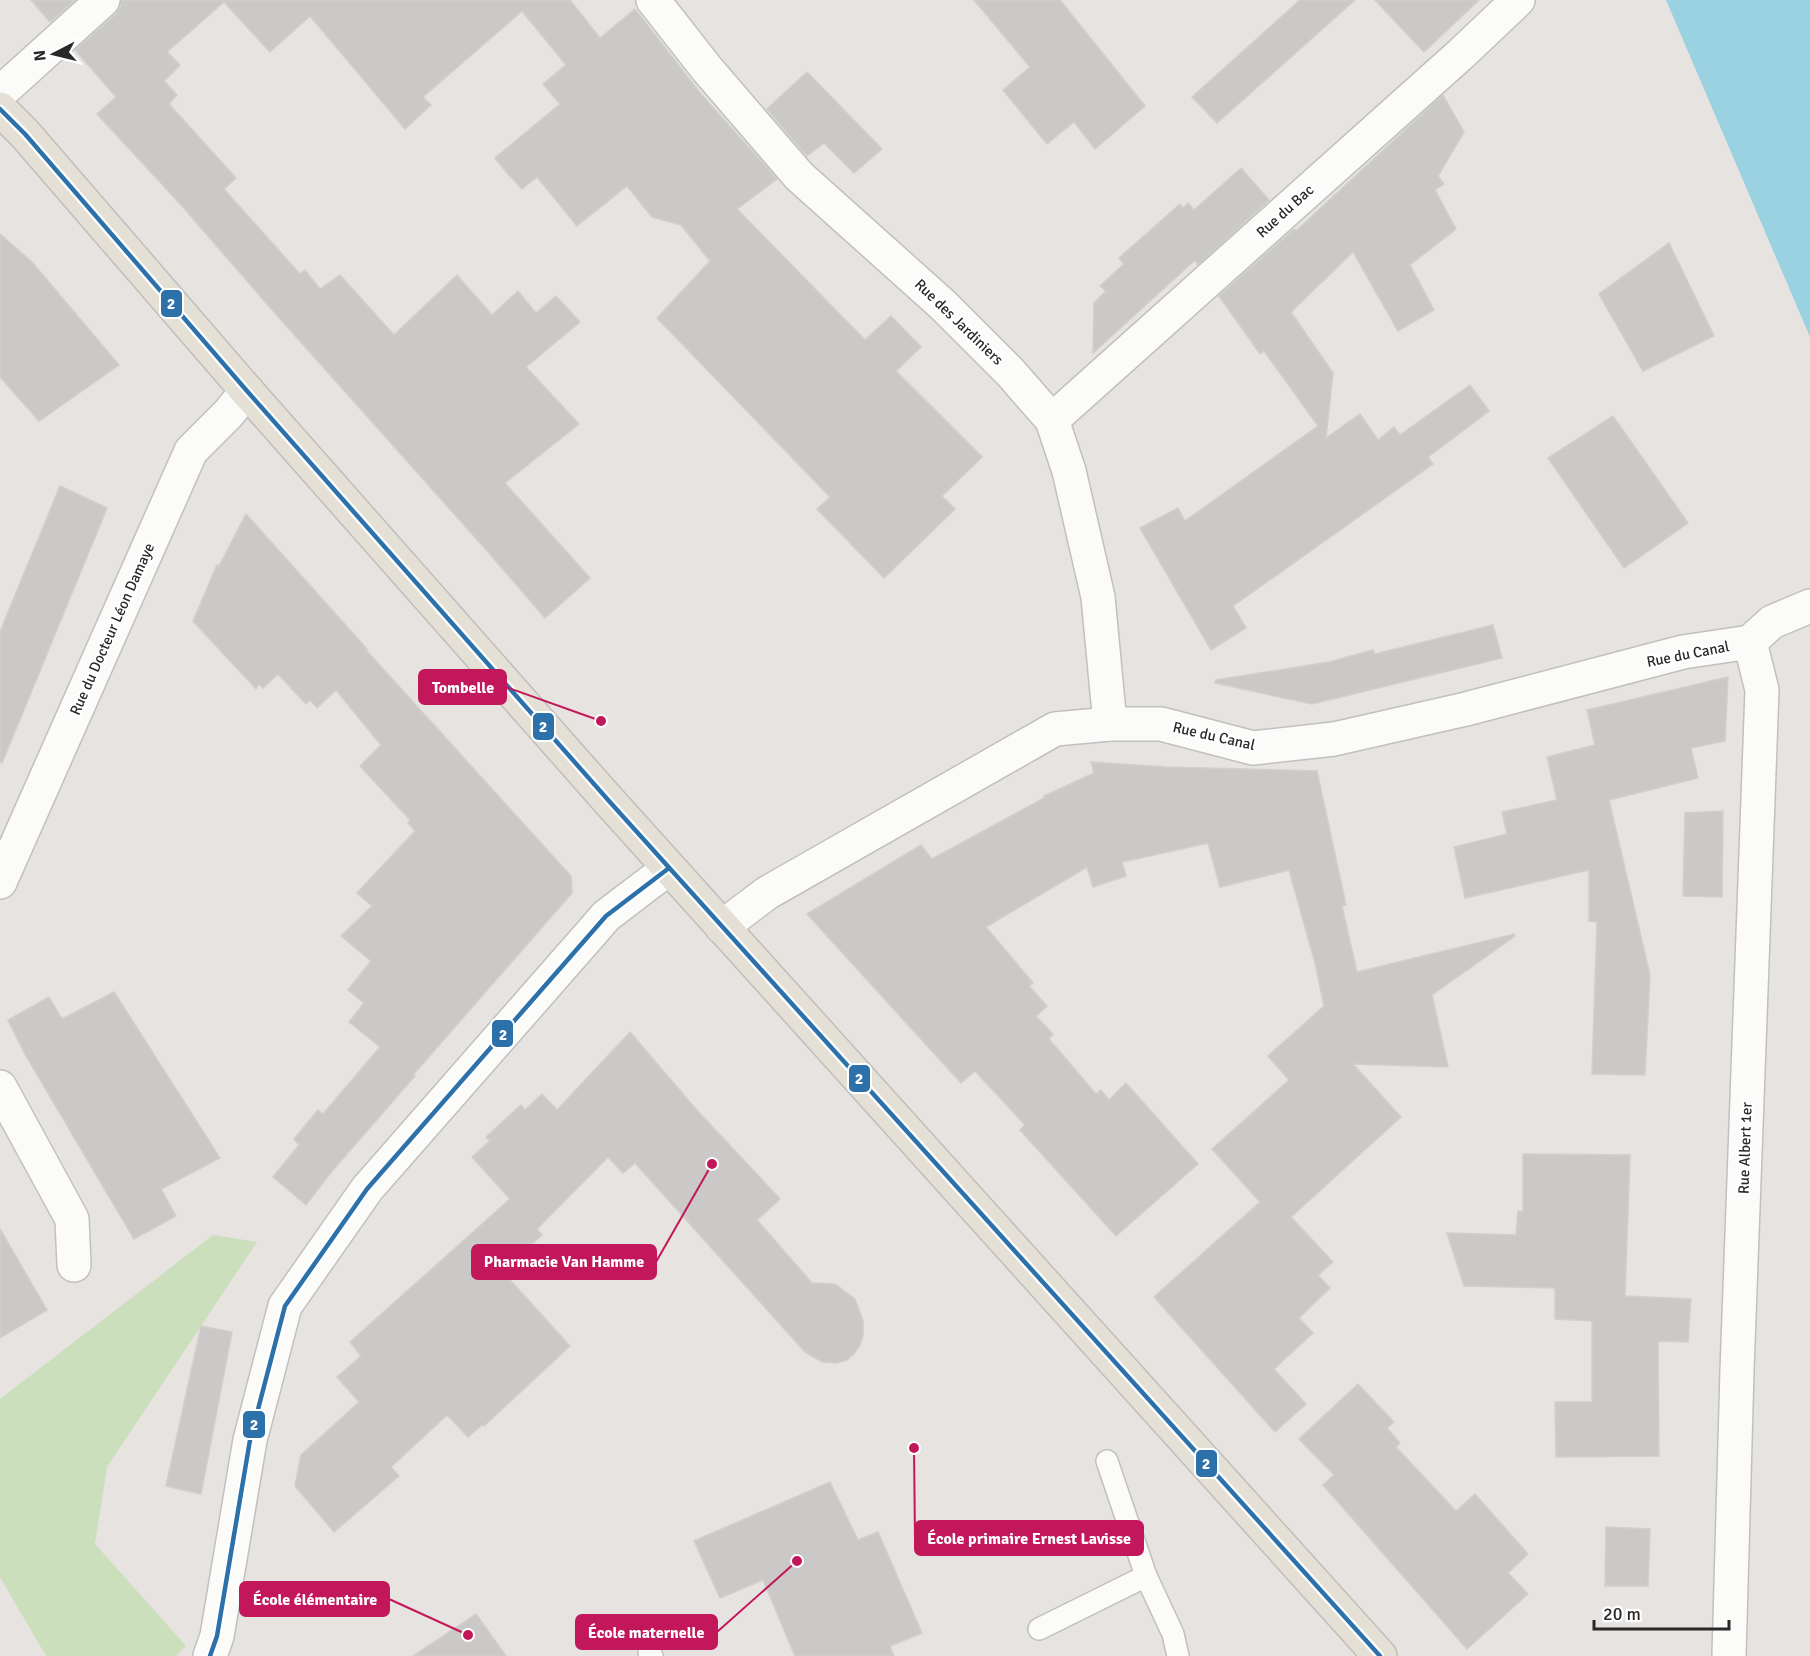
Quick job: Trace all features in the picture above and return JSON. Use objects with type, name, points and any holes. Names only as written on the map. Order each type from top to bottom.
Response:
[{"type":"main road","points":[[0,109],[26,134],[248,391],[669,868],[1379,1656]]},
{"type":"street","points":[[0,93],[103,0]]},
{"type":"street","name":"Rue des Jardiniers","points":[[653,0],[707,69],[799,176],[943,305],[1010,372],[1052,420],[1069,471],[1098,597],[1110,724]]},
{"type":"street","name":"Rue du Bac","points":[[1052,420],[1461,54],[1518,0]]},
{"type":"street","name":"Rue du Docteur Léon Damaye","points":[[0,882],[191,451],[248,391]]},
{"type":"street","name":"Rue du Canal","points":[[722,927],[767,893],[1055,729],[1110,724],[1161,724],[1253,748],[1334,739],[1467,709],[1683,652],[1750,642],[1772,622],[1810,606]]},
{"type":"street","name":"Rue Albert 1er","points":[[1729,1656],[1762,690],[1750,642]]},
{"type":"street","points":[[210,1656],[217,1636],[250,1440],[285,1306],[368,1189],[606,916],[669,868]]},
{"type":"street","points":[[0,1087],[72,1219],[74,1264]]},
{"type":"lane","points":[[1107,1461],[1146,1576],[1173,1634],[1178,1656]]},
{"type":"lane","points":[[1039,1629],[1146,1576]]},
{"type":"green space","points":[[213,1235],[257,1242],[107,1467],[95,1544],[186,1646],[176,1656],[46,1656],[0,1577],[0,1399]]},
{"type":"water","points":[[1666,0],[1810,0],[1810,337]]},
{"type":"building","points":[[31,0],[75,0],[50,22]]},
{"type":"building","points":[[121,0],[570,0],[600,38],[635,9],[701,94],[777,179],[737,209],[865,340],[891,316],[921,347],[896,371],[982,457],[942,496],[955,509],[884,578],[817,509],[830,497],[657,318],[710,261],[681,225],[652,217],[627,186],[577,226],[537,177],[522,189],[508,174],[495,158],[560,104],[543,84],[566,65],[522,11],[423,97],[431,105],[405,129],[310,16],[270,52],[224,2],[167,52],[180,65],[164,81],[177,95],[169,104],[236,178],[224,189],[300,274],[305,270],[320,289],[340,275],[394,335],[457,275],[492,315],[518,291],[536,313],[556,296],[580,322],[526,367],[579,424],[505,483],[590,578],[545,618],[182,206],[97,114],[116,97],[75,50],[116,14],[121,6]]},
{"type":"building","points":[[974,0],[1060,0],[1145,106],[1095,149],[1074,122],[1047,144],[1003,90],[1030,67]]},
{"type":"building","points":[[1300,0],[1355,0],[1217,123],[1192,97]]},
{"type":"building","points":[[1375,0],[1479,0],[1424,52]]},
{"type":"building","points":[[807,72],[882,149],[854,173],[824,143],[807,156],[767,109]]},
{"type":"building","points":[[1443,95],[1464,132],[1438,176],[1444,184],[1435,190],[1456,229],[1410,265],[1434,310],[1398,331],[1353,252],[1291,312],[1333,373],[1326,438],[1360,414],[1378,440],[1394,427],[1400,435],[1470,385],[1489,411],[1428,457],[1433,464],[1233,606],[1246,628],[1211,650],[1140,528],[1178,508],[1185,521],[1318,426],[1264,351],[1260,354],[1219,296],[1294,229],[1296,231]]},
{"type":"building","points":[[1241,168],[1269,200],[1198,265],[1195,260],[1093,353],[1094,303],[1106,291],[1100,286],[1124,264],[1119,258],[1180,204],[1183,208],[1188,203],[1194,210]]},
{"type":"building","points":[[0,234],[32,262],[119,365],[39,421],[0,377]]},
{"type":"building","points":[[1669,243],[1714,336],[1643,371],[1599,294]]},
{"type":"building","points":[[1613,416],[1688,523],[1624,568],[1548,458]]},
{"type":"building","points":[[60,486],[107,508],[2,763],[0,762],[0,632]]},
{"type":"building","points":[[246,514],[571,876],[572,893],[413,1075],[415,1076],[333,1170],[306,1205],[273,1177],[299,1145],[294,1139],[318,1110],[323,1114],[380,1047],[349,1022],[364,1003],[348,990],[371,961],[341,936],[372,906],[357,893],[415,831],[408,823],[410,820],[360,766],[381,745],[336,690],[317,708],[310,700],[306,704],[278,674],[263,688],[259,684],[256,689],[193,621],[217,565],[219,566]]},
{"type":"building","points":[[1493,625],[1502,658],[1312,704],[1215,683],[1216,680],[1329,662],[1373,650],[1375,654]]},
{"type":"building","points":[[1728,677],[1725,741],[1691,748],[1698,778],[1609,800],[1650,975],[1645,1075],[1592,1074],[1597,922],[1589,921],[1589,870],[1465,898],[1454,847],[1507,834],[1502,812],[1557,800],[1547,757],[1595,745],[1587,710]]},
{"type":"building","points":[[1091,762],[1166,767],[1317,771],[1346,905],[1342,906],[1357,972],[1514,934],[1515,936],[1432,995],[1448,1067],[1353,1064],[1401,1117],[1291,1217],[1333,1262],[1318,1275],[1330,1288],[1299,1318],[1313,1333],[1274,1369],[1306,1404],[1275,1432],[1154,1297],[1260,1202],[1212,1149],[1289,1080],[1268,1056],[1324,1006],[1315,963],[1289,870],[1220,887],[1208,843],[1122,862],[1126,876],[1093,887],[1087,867],[986,927],[1033,983],[1029,986],[1047,1006],[1036,1016],[1053,1034],[1049,1039],[1096,1094],[1101,1090],[1109,1100],[1126,1083],[1198,1164],[1116,1236],[1020,1130],[1025,1125],[975,1071],[961,1083],[807,914],[921,845],[932,859],[1044,796],[1094,773]]},
{"type":"building","points":[[1723,811],[1722,897],[1683,896],[1685,813]]},
{"type":"building","points":[[114,992],[220,1158],[161,1189],[176,1216],[134,1239],[26,1056],[8,1020],[49,997],[62,1019]]},
{"type":"building","points":[[630,1032],[695,1108],[780,1199],[757,1220],[812,1283],[835,1284],[855,1299],[863,1321],[863,1336],[860,1345],[847,1360],[836,1363],[822,1362],[805,1352],[635,1163],[623,1173],[608,1157],[537,1229],[542,1235],[502,1271],[570,1346],[484,1426],[482,1425],[468,1437],[447,1415],[391,1467],[399,1476],[334,1532],[295,1486],[301,1455],[359,1402],[337,1377],[361,1356],[350,1342],[510,1199],[472,1157],[490,1141],[486,1137],[521,1105],[525,1110],[542,1094],[557,1110]]},
{"type":"building","points":[[1523,1154],[1630,1155],[1625,1296],[1691,1299],[1688,1342],[1658,1341],[1659,1456],[1556,1457],[1555,1402],[1592,1402],[1592,1321],[1555,1319],[1555,1288],[1464,1286],[1447,1233],[1516,1235],[1518,1211],[1523,1212]]},
{"type":"building","points":[[0,1229],[47,1310],[0,1338]]},
{"type":"building","points":[[201,1326],[232,1332],[201,1494],[166,1486]]},
{"type":"building","points":[[1358,1384],[1394,1422],[1387,1428],[1400,1443],[1396,1447],[1456,1511],[1475,1494],[1528,1554],[1508,1573],[1528,1594],[1467,1649],[1323,1485],[1334,1475],[1299,1439]]},
{"type":"building","points":[[830,1482],[858,1540],[878,1532],[922,1633],[890,1646],[894,1656],[795,1656],[763,1580],[720,1598],[694,1541]]},
{"type":"building","points":[[1606,1527],[1650,1529],[1648,1586],[1605,1586]]},
{"type":"building","points":[[476,1614],[506,1656],[413,1656]]},
{"type":"transit line","name":"2","points":[[0,109],[25,134],[247,391],[609,801],[1380,1656]]},
{"type":"transit line","name":"2","points":[[210,1656],[217,1636],[250,1440],[285,1306],[367,1189],[606,916],[669,868]]},
{"type":"place","name":"Tombelle","points":[[601,721]]},
{"type":"place","name":"Pharmacie Van Hamme","points":[[712,1164]]},
{"type":"place","name":"École primaire Ernest Lavisse","points":[[914,1448]]},
{"type":"place","name":"École maternelle","points":[[797,1561]]},
{"type":"place","name":"École élémentaire","points":[[468,1635]]}]
